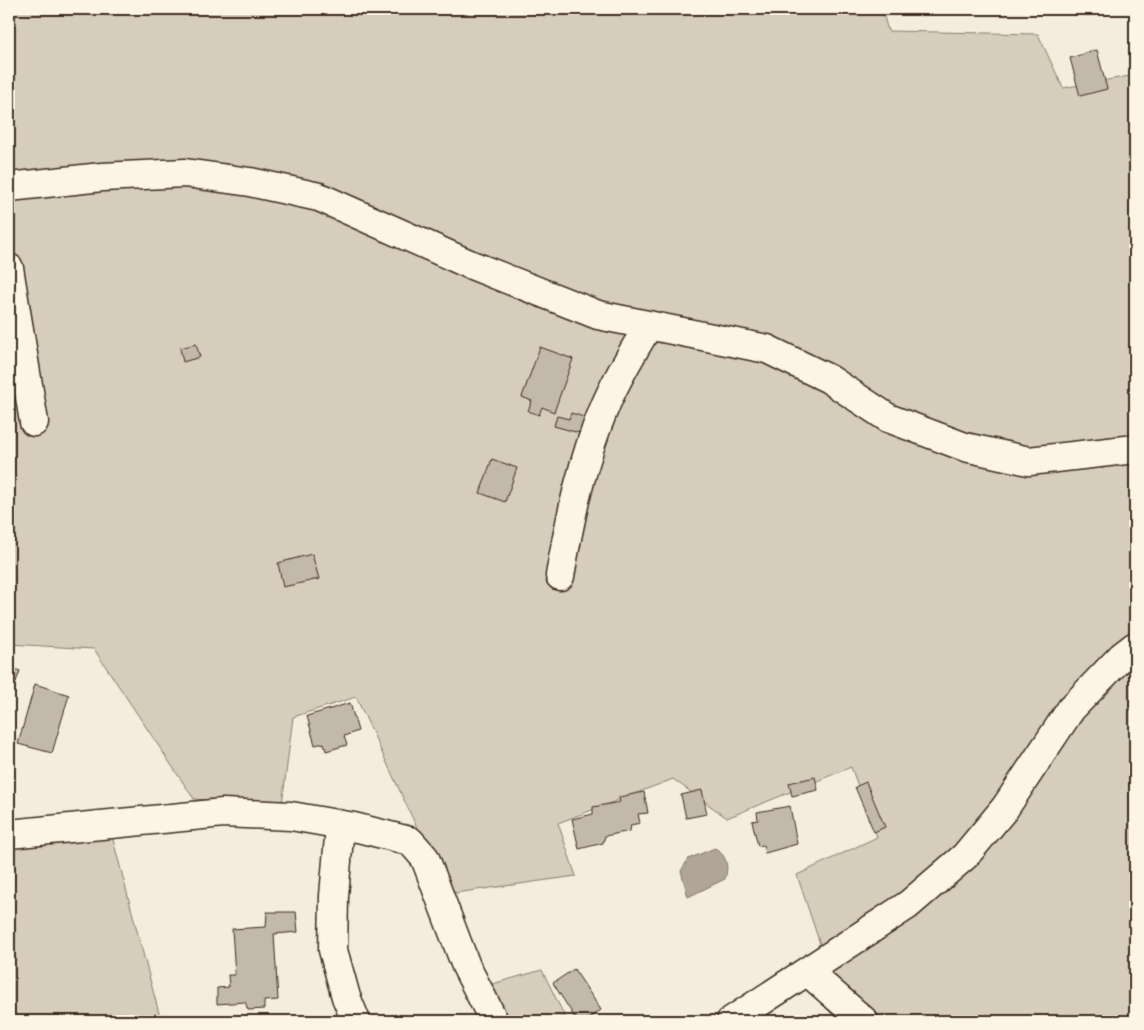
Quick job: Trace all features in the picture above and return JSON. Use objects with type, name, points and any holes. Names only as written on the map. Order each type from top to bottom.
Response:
[{"type":"street","points":[[9,187],[102,177],[185,173],[250,182],[318,197],[469,264],[598,315],[767,349],[829,380],[888,418],[965,447],[1029,461],[1135,449]]},
{"type":"street","points":[[9,268],[34,422]]},
{"type":"street","points":[[560,576],[573,505],[605,405],[627,361],[649,325]]},
{"type":"street","points":[[731,1021],[908,905],[965,856],[1005,808],[1071,709],[1122,656],[1135,646]]},
{"type":"street","points":[[9,834],[223,813],[290,816],[410,841],[425,858],[466,966],[494,1021]]},
{"type":"street","points":[[340,825],[334,896],[333,950],[346,997],[356,1021]]},
{"type":"street","points":[[808,972],[864,1021]]},
{"type":"shaded area","points":[[9,9],[882,9],[888,31],[1038,34],[1063,88],[1135,75],[1135,1021],[839,1021],[788,970],[820,944],[797,875],[877,837],[851,767],[727,818],[673,779],[558,823],[576,876],[448,894],[356,697],[293,717],[282,805],[194,799],[94,649],[9,644]]},
{"type":"shaded area","points":[[112,836],[161,1021],[9,1021],[9,845]]},
{"type":"shaded area","points":[[715,848],[722,854],[726,862],[725,879],[688,897],[681,871],[688,859]]},
{"type":"shaded area","points":[[542,970],[567,1021],[482,1021],[467,991]]},
{"type":"building","points":[[1097,50],[1107,89],[1080,96],[1070,58]]},
{"type":"building","points":[[196,344],[200,357],[183,362],[180,348]]},
{"type":"building","points":[[540,347],[573,359],[554,412],[542,407],[539,415],[528,411],[532,401],[522,397]]},
{"type":"building","points":[[571,413],[587,418],[583,434],[554,426],[557,416],[569,419]]},
{"type":"building","points":[[492,459],[517,468],[505,502],[480,493]]},
{"type":"building","points":[[312,554],[319,579],[283,587],[278,563]]},
{"type":"building","points":[[9,667],[20,671],[9,701]]},
{"type":"building","points":[[35,684],[69,695],[52,753],[18,744]]},
{"type":"building","points":[[350,703],[358,731],[344,736],[347,745],[326,751],[324,743],[315,745],[307,716]]},
{"type":"building","points":[[815,777],[818,790],[792,796],[789,783]]},
{"type":"building","points":[[866,782],[885,827],[874,832],[855,787]]},
{"type":"building","points":[[702,790],[707,814],[686,818],[681,795]]},
{"type":"building","points":[[644,792],[648,813],[638,814],[640,823],[631,825],[630,831],[605,836],[603,843],[579,849],[572,819],[593,814],[593,807],[620,802],[619,797]]},
{"type":"building","points":[[790,806],[797,844],[765,853],[763,845],[758,846],[752,821],[758,820],[757,812]]},
{"type":"building","points":[[267,912],[296,912],[298,932],[274,934],[278,1000],[264,1001],[264,1009],[248,1010],[245,1002],[217,1004],[217,988],[229,987],[228,975],[235,975],[232,929],[266,927]]},
{"type":"building","points":[[574,969],[601,1010],[584,1021],[577,1021],[553,983]]}]
